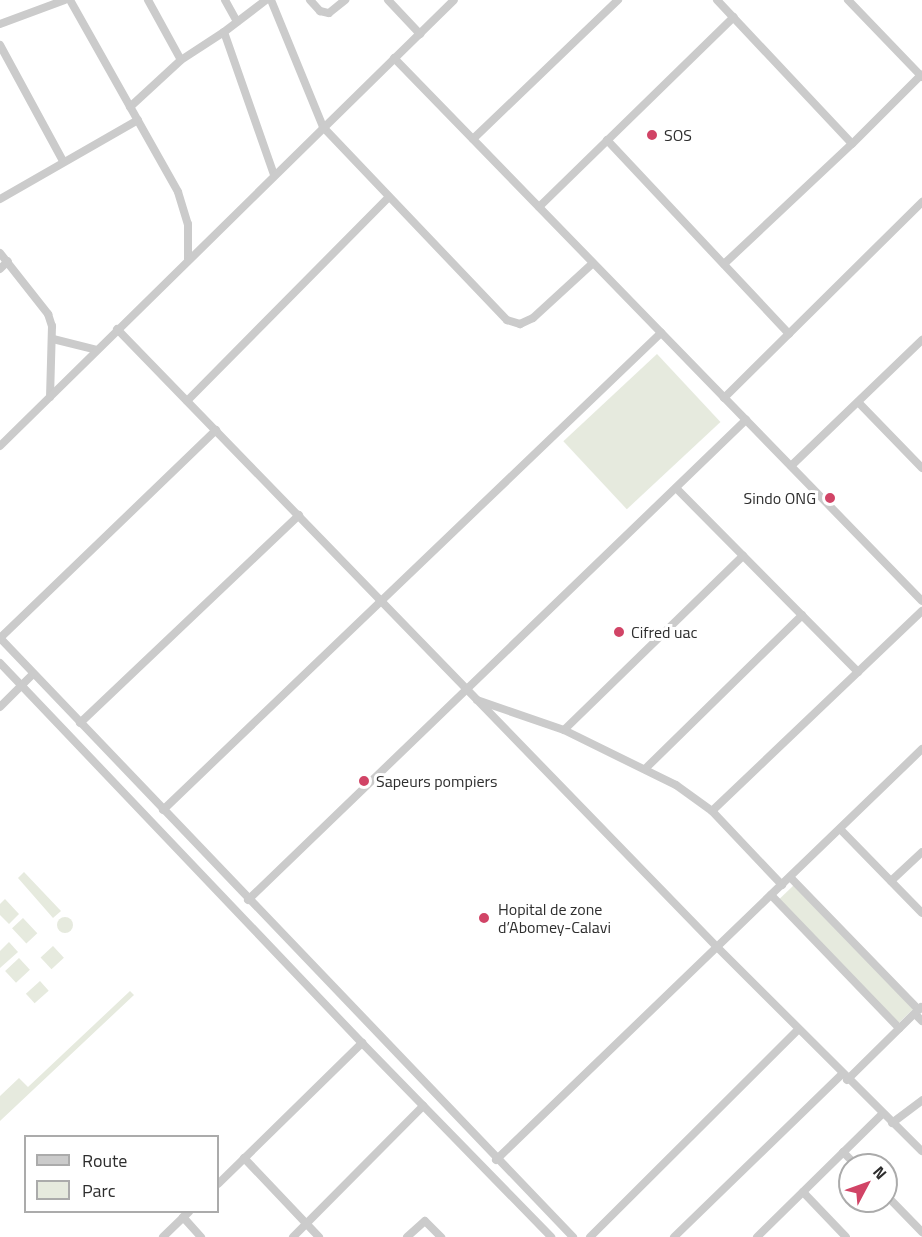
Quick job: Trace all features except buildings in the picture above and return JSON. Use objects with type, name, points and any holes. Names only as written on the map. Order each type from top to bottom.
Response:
[{"type":"street","points":[[0,24],[68,0],[178,192],[188,224],[188,259]]},
{"type":"street","points":[[148,0],[181,60]]},
{"type":"street","points":[[225,0],[237,22]]},
{"type":"street","points":[[130,107],[181,60],[224,32],[266,0]]},
{"type":"street","points":[[271,0],[323,127],[507,320],[520,324],[533,318],[593,263]]},
{"type":"street","points":[[309,0],[320,11],[329,13],[345,0]]},
{"type":"street","points":[[388,0],[420,34]]},
{"type":"street","points":[[0,446],[274,174],[454,0]]},
{"type":"street","points":[[473,139],[618,0]]},
{"type":"street","points":[[717,0],[852,144]]},
{"type":"street","points":[[724,264],[921,76],[848,0]]},
{"type":"street","points":[[539,207],[734,17]]},
{"type":"street","points":[[224,32],[274,174]]},
{"type":"street","points":[[0,45],[63,161]]},
{"type":"street","points":[[394,58],[922,601]]},
{"type":"street","points":[[0,199],[138,120]]},
{"type":"street","points":[[607,140],[789,334]]},
{"type":"street","points":[[187,401],[389,197]]},
{"type":"street","points":[[724,398],[922,202]]},
{"type":"street","points":[[0,253],[48,314],[53,339],[51,397]]},
{"type":"street","points":[[0,269],[8,261]]},
{"type":"street","points":[[117,329],[798,1030],[922,1151]]},
{"type":"street","points":[[163,810],[661,333]]},
{"type":"street","points":[[53,339],[97,350]]},
{"type":"street","points":[[791,466],[922,341]]},
{"type":"street","points":[[858,402],[922,468]]},
{"type":"street","points":[[248,900],[746,420]]},
{"type":"street","points":[[216,430],[0,638],[496,1160],[573,1237]]},
{"type":"street","points":[[676,488],[858,672]]},
{"type":"street","points":[[80,723],[299,515]]},
{"type":"street","points":[[564,730],[743,556]]},
{"type":"street","points":[[712,811],[922,611]]},
{"type":"street","points":[[645,769],[802,615]]},
{"type":"street","points":[[0,663],[362,1043],[551,1237]]},
{"type":"street","points":[[0,708],[33,674]]},
{"type":"street","points":[[476,699],[564,730],[676,784],[712,811],[782,885]]},
{"type":"street","points":[[496,1160],[922,749]]},
{"type":"street","points":[[840,829],[922,913]]},
{"type":"street","points":[[891,881],[922,852]]},
{"type":"street","points":[[790,877],[919,1010],[922,1021]]},
{"type":"street","points":[[771,895],[899,1028]]},
{"type":"street","points":[[674,1237],[919,1010]]},
{"type":"street","points":[[590,1237],[798,1030]]},
{"type":"street","points":[[219,1183],[362,1043]]},
{"type":"street","points":[[892,1123],[922,1100]]},
{"type":"street","points":[[293,1237],[423,1106]]},
{"type":"street","points":[[762,1235],[882,1114]]},
{"type":"street","points":[[244,1158],[319,1237]]},
{"type":"street","points":[[803,1192],[846,1237]]},
{"type":"street","points":[[898,1208],[922,1232]]},
{"type":"street","points":[[163,1237],[186,1214],[201,1237]]},
{"type":"street","points":[[407,1237],[425,1221],[441,1237]]},
{"type":"green space","points":[[657,354],[720,422],[627,509],[563,441]]},
{"type":"green space","points":[[24,872],[61,911],[53,918],[18,878]]},
{"type":"green space","points":[[794,885],[913,1009],[898,1023],[779,900]]},
{"type":"green space","points":[[5,899],[19,914],[9,924],[0,915],[0,904]]},
{"type":"green space","points":[[65,917],[71,919],[73,925],[71,931],[65,933],[59,931],[57,925],[59,919]]},
{"type":"green space","points":[[23,918],[37,933],[26,944],[12,928]]},
{"type":"green space","points":[[9,942],[18,952],[0,968],[0,951]]},
{"type":"green space","points":[[53,946],[64,958],[51,969],[41,958]]},
{"type":"green space","points":[[19,958],[30,970],[16,983],[5,971]]},
{"type":"green space","points":[[40,981],[49,991],[35,1003],[26,994]]},
{"type":"green space","points":[[130,991],[134,995],[0,1121],[0,1096],[19,1078],[28,1087]]},
{"type":"place","name":"SOS","points":[[652,135]]},
{"type":"place","name":"Sindo ONG","points":[[830,498]]},
{"type":"place","name":"Cifred uac","points":[[619,632]]},
{"type":"place","name":"Sapeurs pompiers","points":[[364,781]]},
{"type":"place","name":"Hopital de zone d’Abomey-Calavi","points":[[484,918]]}]
